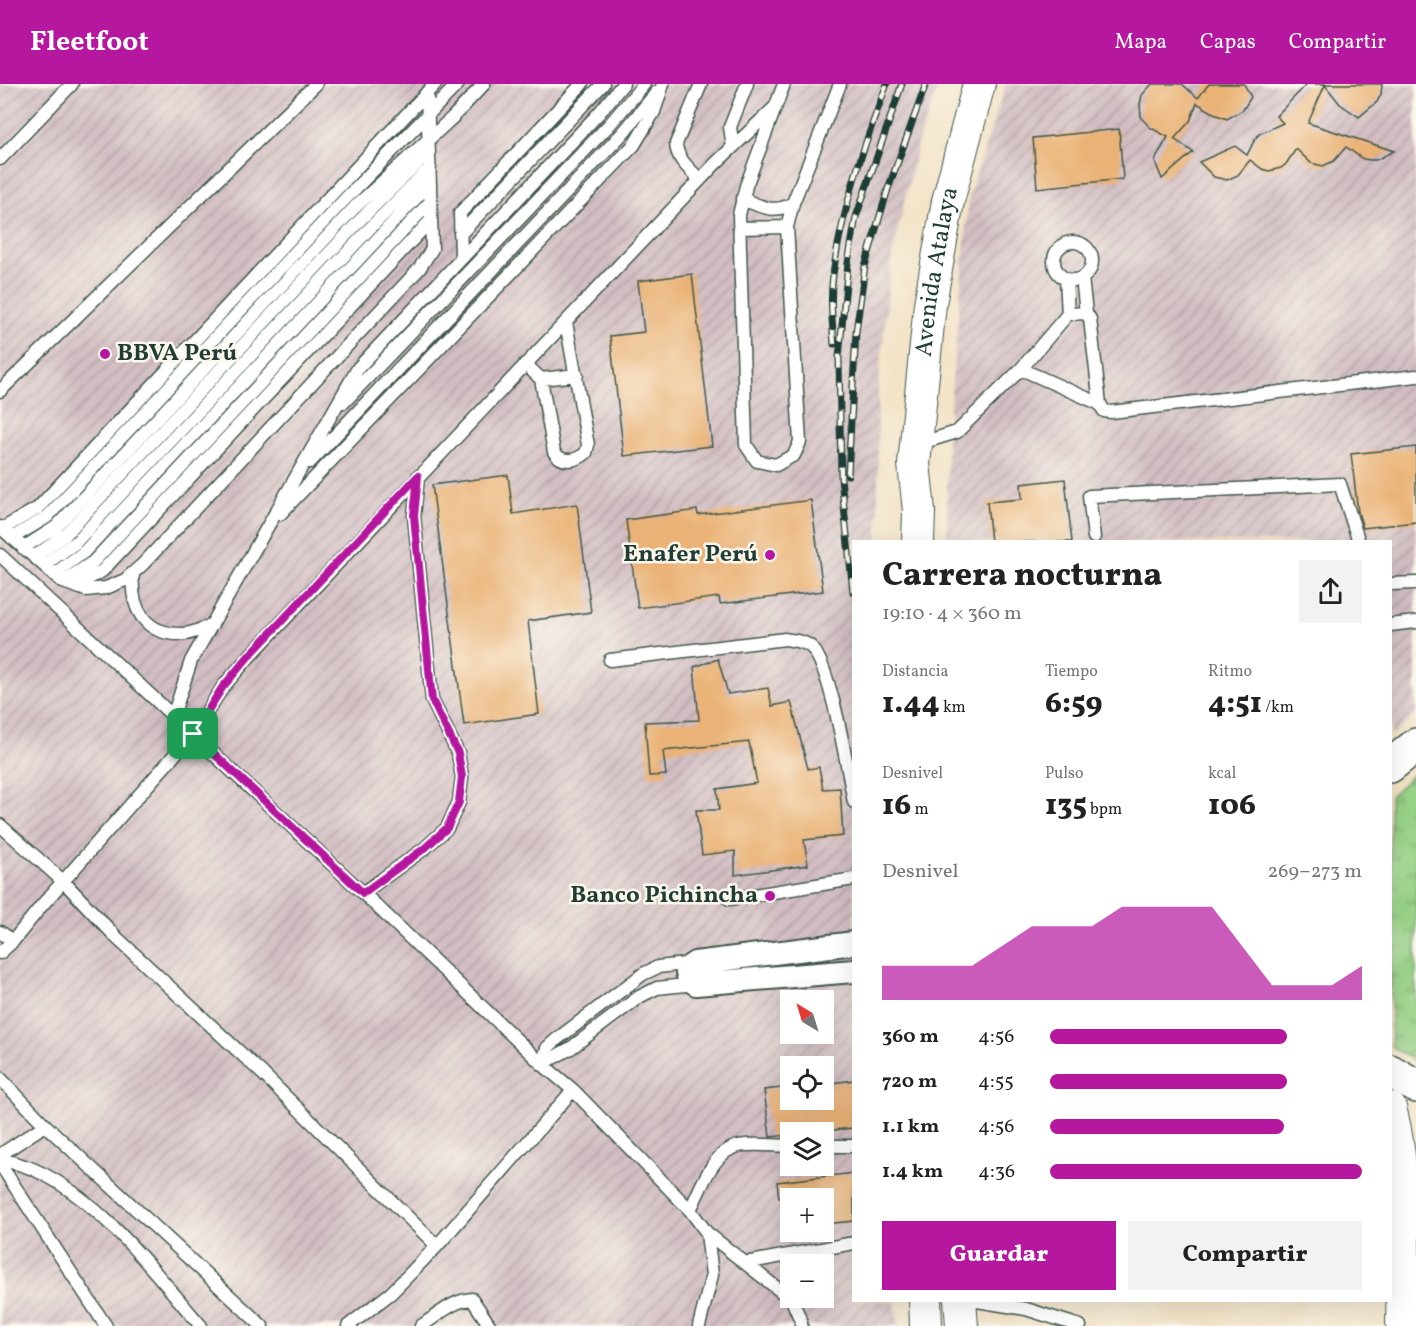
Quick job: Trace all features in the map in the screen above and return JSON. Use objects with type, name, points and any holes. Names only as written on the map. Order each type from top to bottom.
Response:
[{"type":"main road","name":"Avenida Atalaya","points":[[898,540],[900,511],[915,454],[930,304],[948,201],[979,84]]},
{"type":"main road","name":"Avenida Atalaya","points":[[915,454],[919,511],[918,540]]},
{"type":"main road","points":[[1392,764],[1416,745]]},
{"type":"main road","points":[[1392,1072],[1416,1086]]},
{"type":"main road","points":[[1392,1118],[1398,1149],[1397,1264],[1402,1326]]},
{"type":"main road","points":[[925,1302],[926,1326]]},
{"type":"main road","points":[[960,1302],[962,1326]]},
{"type":"street","points":[[696,974],[805,949],[852,943]]},
{"type":"street","points":[[805,949],[808,975]]},
{"type":"street","points":[[696,974],[808,975],[852,971]]},
{"type":"lane","points":[[0,159],[72,84]]},
{"type":"lane","points":[[0,391],[316,84]]},
{"type":"lane","points":[[12,538],[47,517],[346,198],[458,84]]},
{"type":"lane","points":[[34,557],[66,535],[429,146],[484,84]]},
{"type":"lane","points":[[461,258],[460,213],[582,84]]},
{"type":"lane","points":[[460,234],[603,84]]},
{"type":"lane","points":[[173,716],[191,661],[358,368],[599,113],[623,84]]},
{"type":"lane","points":[[331,416],[610,124],[644,84]]},
{"type":"lane","points":[[296,476],[622,134],[663,84]]},
{"type":"lane","points":[[267,528],[634,145],[654,112],[663,84]]},
{"type":"lane","points":[[700,180],[680,159],[676,152],[676,144],[701,84]]},
{"type":"lane","points":[[733,147],[730,127],[747,84]]},
{"type":"lane","points":[[784,84],[742,199],[739,214],[746,445],[757,461],[776,465],[794,455],[800,442],[787,227],[793,203],[840,84]]},
{"type":"lane","points":[[431,88],[428,115],[432,249],[419,269],[143,564],[125,580],[106,588],[86,590],[58,578],[1,528],[38,508],[431,88]]},
{"type":"lane","points":[[0,953],[13,941],[193,734],[222,688],[248,657],[700,180],[774,108]]},
{"type":"lane","points":[[23,548],[56,527],[355,207],[429,146]]},
{"type":"lane","points":[[44,565],[75,543],[373,225],[430,168]]},
{"type":"lane","points":[[58,578],[430,183]]},
{"type":"lane","points":[[742,199],[773,210],[793,203]]},
{"type":"lane","points":[[58,578],[93,562],[431,201]]},
{"type":"lane","points":[[75,586],[102,571],[431,220]]},
{"type":"lane","points":[[739,228],[787,227]]},
{"type":"lane","points":[[1072,241],[1081,243],[1088,248],[1092,256],[1089,273],[1082,278],[1066,279],[1054,267],[1057,250],[1072,241]]},
{"type":"lane","points":[[1082,278],[1086,313],[1090,319],[1100,404],[1104,411],[1416,376]]},
{"type":"lane","points":[[915,454],[957,432],[1021,369],[1068,314],[1066,279]]},
{"type":"lane","points":[[1068,314],[1086,313]]},
{"type":"lane","points":[[525,364],[541,379],[554,452],[559,459],[564,461],[580,458],[586,453],[588,445],[566,322]]},
{"type":"lane","points":[[1021,369],[1100,404]]},
{"type":"lane","points":[[541,379],[577,375]]},
{"type":"lane","points":[[363,893],[425,848],[447,828],[459,802],[462,777],[458,753],[432,700],[414,516],[418,476]]},
{"type":"lane","points":[[1094,537],[1089,496],[1340,484],[1358,540]]},
{"type":"lane","points":[[0,555],[363,893],[542,1064],[573,1090],[690,1210],[707,1233],[792,1300],[801,1326]]},
{"type":"lane","points":[[132,573],[131,591],[138,612],[153,628],[187,634],[212,625]]},
{"type":"lane","points":[[1392,584],[1416,583]]},
{"type":"lane","points":[[1392,625],[1416,622]]},
{"type":"lane","points":[[610,660],[785,639],[804,642],[813,648],[825,672],[840,730],[852,792]]},
{"type":"lane","points":[[0,825],[64,882],[117,938],[263,1074],[436,1246]]},
{"type":"lane","points":[[729,899],[852,879]]},
{"type":"lane","points":[[0,932],[13,941]]},
{"type":"lane","points":[[542,1064],[547,1048],[552,1043],[643,974],[658,967],[696,974]]},
{"type":"lane","points":[[542,1064],[571,1048],[639,997],[696,974]]},
{"type":"lane","points":[[0,1078],[45,1125],[262,1326]]},
{"type":"lane","points":[[348,1326],[391,1293],[436,1246],[573,1090]]},
{"type":"lane","points":[[0,1157],[45,1125]]},
{"type":"lane","points":[[690,1210],[716,1161],[724,1151],[740,1146],[780,1146]]},
{"type":"lane","points":[[834,1146],[852,1146]]},
{"type":"lane","points":[[0,1157],[35,1170],[77,1195],[124,1238],[201,1326]]},
{"type":"lane","points":[[0,1164],[106,1326]]},
{"type":"lane","points":[[699,1326],[712,1275],[707,1233]]},
{"type":"lane","points":[[745,1263],[852,1244]]},
{"type":"lane","points":[[422,1326],[463,1299],[472,1299],[490,1326]]},
{"type":"lane","points":[[983,1302],[1026,1309],[1080,1326]]},
{"type":"shaded area","points":[[0,84],[939,84],[918,142],[892,255],[878,392],[878,540],[852,540],[852,1302],[894,1302],[899,1326],[0,1326]]},
{"type":"shaded area","points":[[1006,84],[1416,84],[1416,714],[1392,735],[1392,540],[947,540],[947,437],[969,196]]},
{"type":"green space","points":[[1416,772],[1416,1062],[1392,1047],[1392,794]]},
{"type":"building","points":[[1152,84],[1182,84],[1198,98],[1209,84],[1244,84],[1251,97],[1243,110],[1227,119],[1197,103],[1190,121],[1174,139],[1193,152],[1162,179],[1155,162],[1168,137],[1151,128],[1141,118],[1142,95]]},
{"type":"building","points":[[1307,84],[1382,84],[1377,102],[1359,117],[1340,104],[1325,85],[1308,123],[1394,151],[1376,160],[1370,160],[1363,159],[1346,147],[1334,161],[1323,166],[1311,163],[1296,149],[1281,168],[1269,171],[1250,160],[1238,175],[1227,180],[1214,177],[1199,162],[1235,146],[1247,155],[1259,134],[1283,123],[1276,116]]},
{"type":"building","points":[[1119,129],[1123,179],[1037,188],[1033,138]]},
{"type":"building","points":[[692,274],[712,446],[624,456],[610,336],[644,332],[638,281]]},
{"type":"building","points":[[1416,447],[1416,522],[1363,528],[1358,512],[1351,454]]},
{"type":"building","points":[[508,475],[513,514],[577,504],[591,612],[528,621],[539,714],[464,725],[432,485]]},
{"type":"building","points":[[1065,479],[1072,540],[991,540],[987,502],[1022,499],[1021,484]]},
{"type":"building","points":[[811,500],[823,591],[720,604],[719,597],[638,608],[626,520],[697,510],[698,515]]},
{"type":"building","points":[[718,659],[728,694],[768,688],[772,706],[791,702],[808,769],[819,767],[823,789],[840,788],[843,836],[804,840],[808,865],[735,875],[735,851],[702,855],[696,810],[719,810],[717,789],[757,783],[749,742],[663,751],[666,775],[649,776],[645,722],[699,720],[694,667]]},
{"type":"building","points":[[852,1080],[852,1128],[834,1130],[834,1122],[780,1122],[780,1136],[770,1137],[764,1090],[780,1088],[780,1110],[834,1110],[834,1083]]},
{"type":"building","points":[[852,1173],[852,1221],[834,1223],[834,1188],[780,1188],[779,1198],[777,1182]]},
{"type":"railway","points":[[834,344],[832,292],[837,250],[855,178],[887,84]]},
{"type":"railway","points":[[852,582],[841,478],[839,357],[848,263],[856,217],[902,84]]},
{"type":"railway","points":[[848,475],[856,332],[865,266],[888,189],[926,84]]},
{"type":"place","name":"BBVA Perú","points":[[105,354]]},
{"type":"place","name":"Enafer Perú","points":[[770,555]]},
{"type":"place","name":"Banco Pichincha","points":[[770,896]]},
{"type":"route","points":[[418,476],[414,516],[432,700],[458,753],[462,777],[459,802],[447,828],[425,848],[363,893],[193,734],[222,688],[248,657],[418,476]]}]
